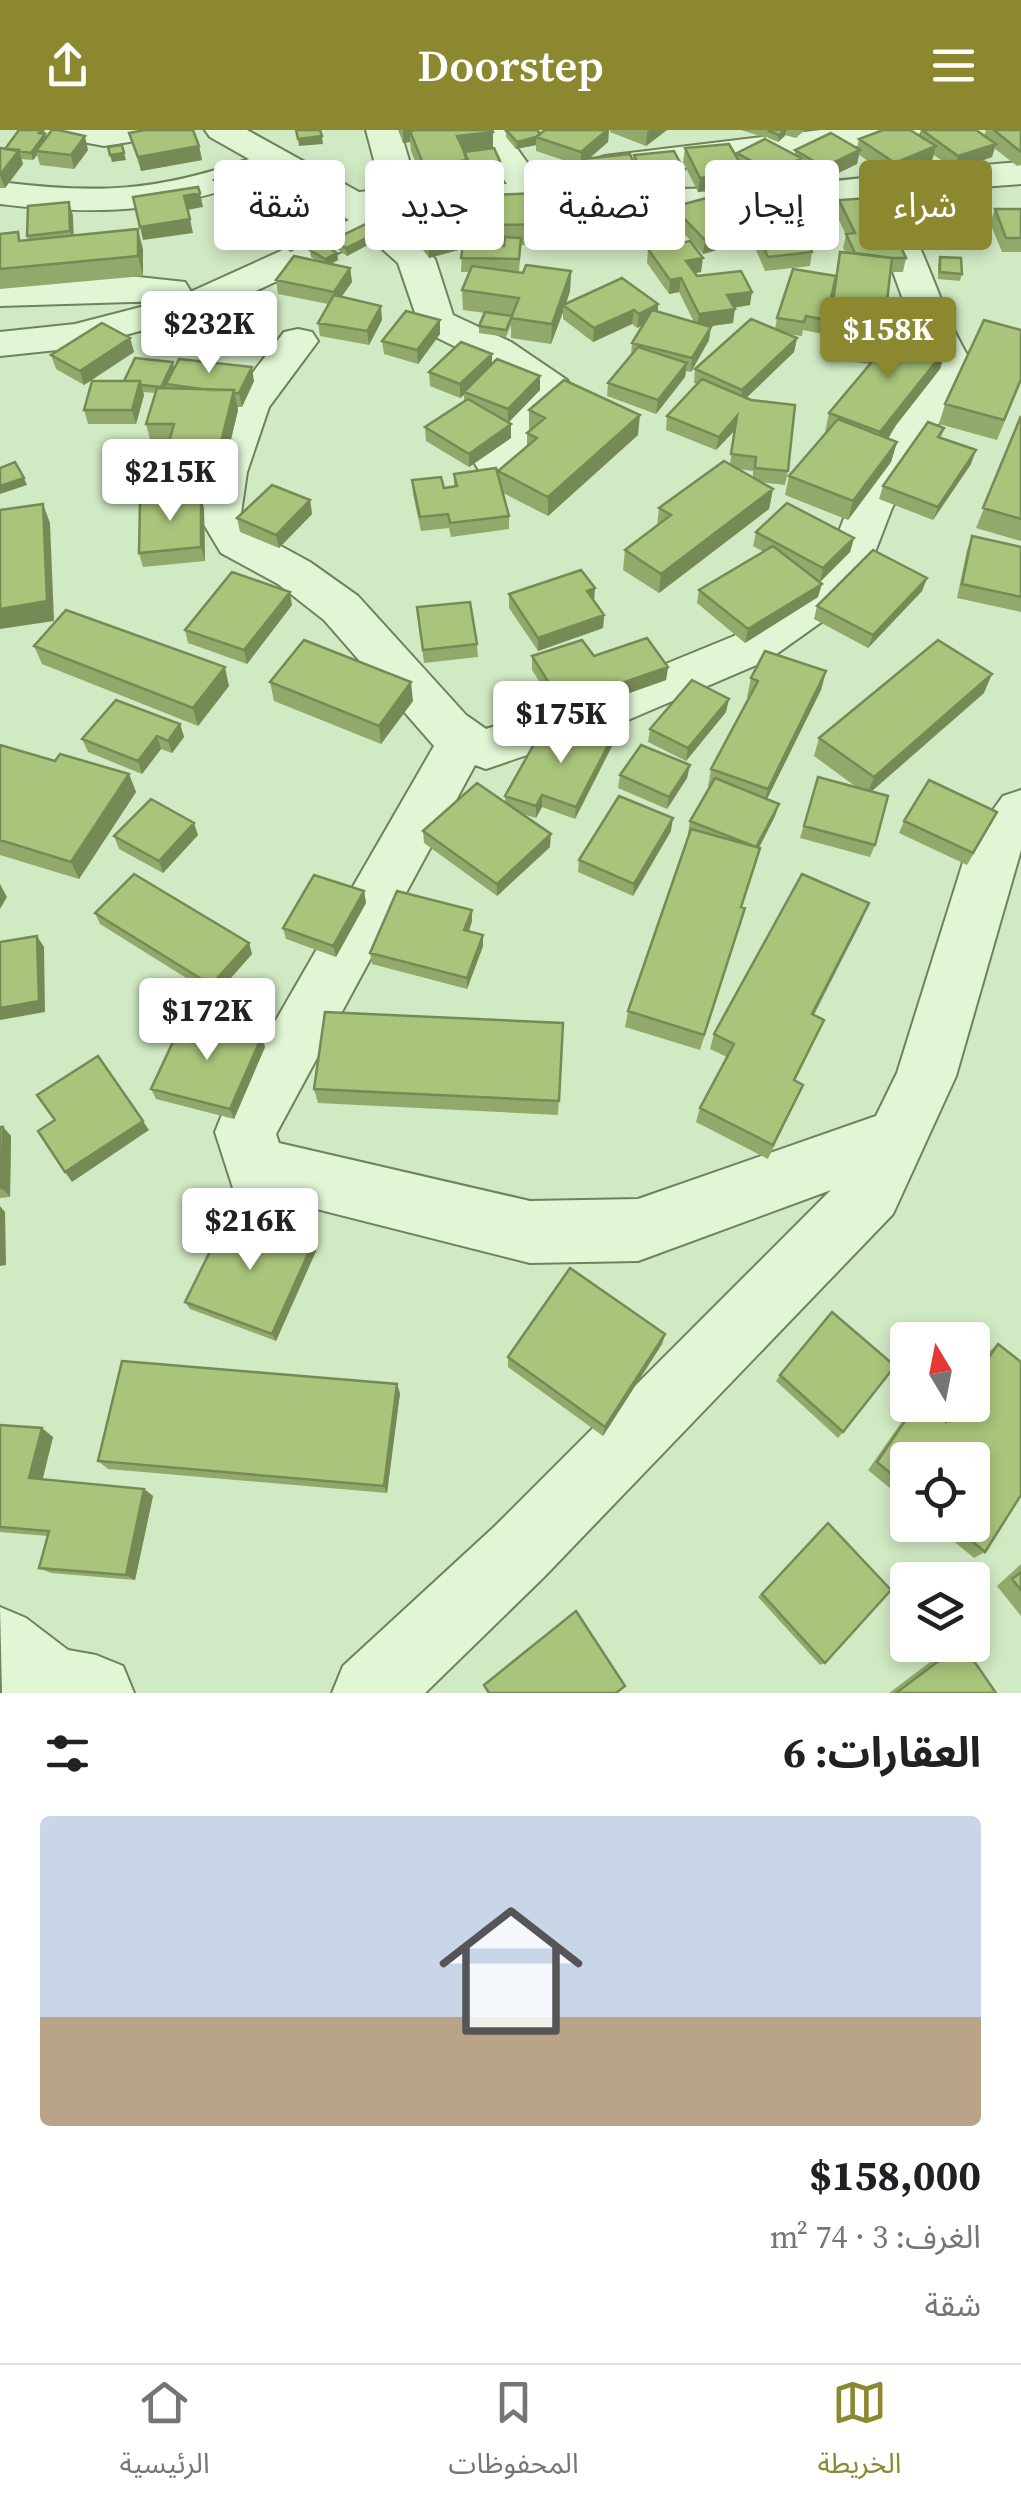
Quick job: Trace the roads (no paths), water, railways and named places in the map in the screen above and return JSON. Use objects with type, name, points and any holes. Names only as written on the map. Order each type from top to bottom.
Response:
[{"type":"street","points":[[68,130],[104,136],[149,130]]},
{"type":"street","points":[[382,160],[383,130]]},
{"type":"street","points":[[488,130],[520,178]]},
{"type":"street","points":[[696,130],[746,149]]},
{"type":"street","points":[[504,181],[899,130]]},
{"type":"street","points":[[231,132],[272,160]]},
{"type":"street","points":[[992,175],[1021,173]]},
{"type":"street","points":[[0,193],[79,202],[130,199],[214,182]]},
{"type":"street","points":[[504,201],[767,196],[859,187]]},
{"type":"street","points":[[0,344],[76,336],[194,305],[365,213]]},
{"type":"street","points":[[410,250],[435,322],[497,351],[552,389],[495,462]]},
{"type":"street","points":[[298,340],[249,405],[224,472],[219,513],[237,542],[294,573],[342,608],[448,729],[463,741],[486,749],[604,710],[751,648],[842,584],[870,508],[952,363],[935,338],[905,250]]},
{"type":"street","points":[[0,294],[29,297],[155,288],[172,290],[194,305]]},
{"type":"street","points":[[0,368],[76,336]]},
{"type":"street","points":[[463,741],[245,1132],[255,1167],[530,1232],[638,1230],[898,1136]]},
{"type":"street","points":[[370,1693],[519,1552],[871,1193],[926,1076],[996,843],[1021,811]]},
{"type":"street","points":[[0,1644],[52,1686],[96,1693]]}]
